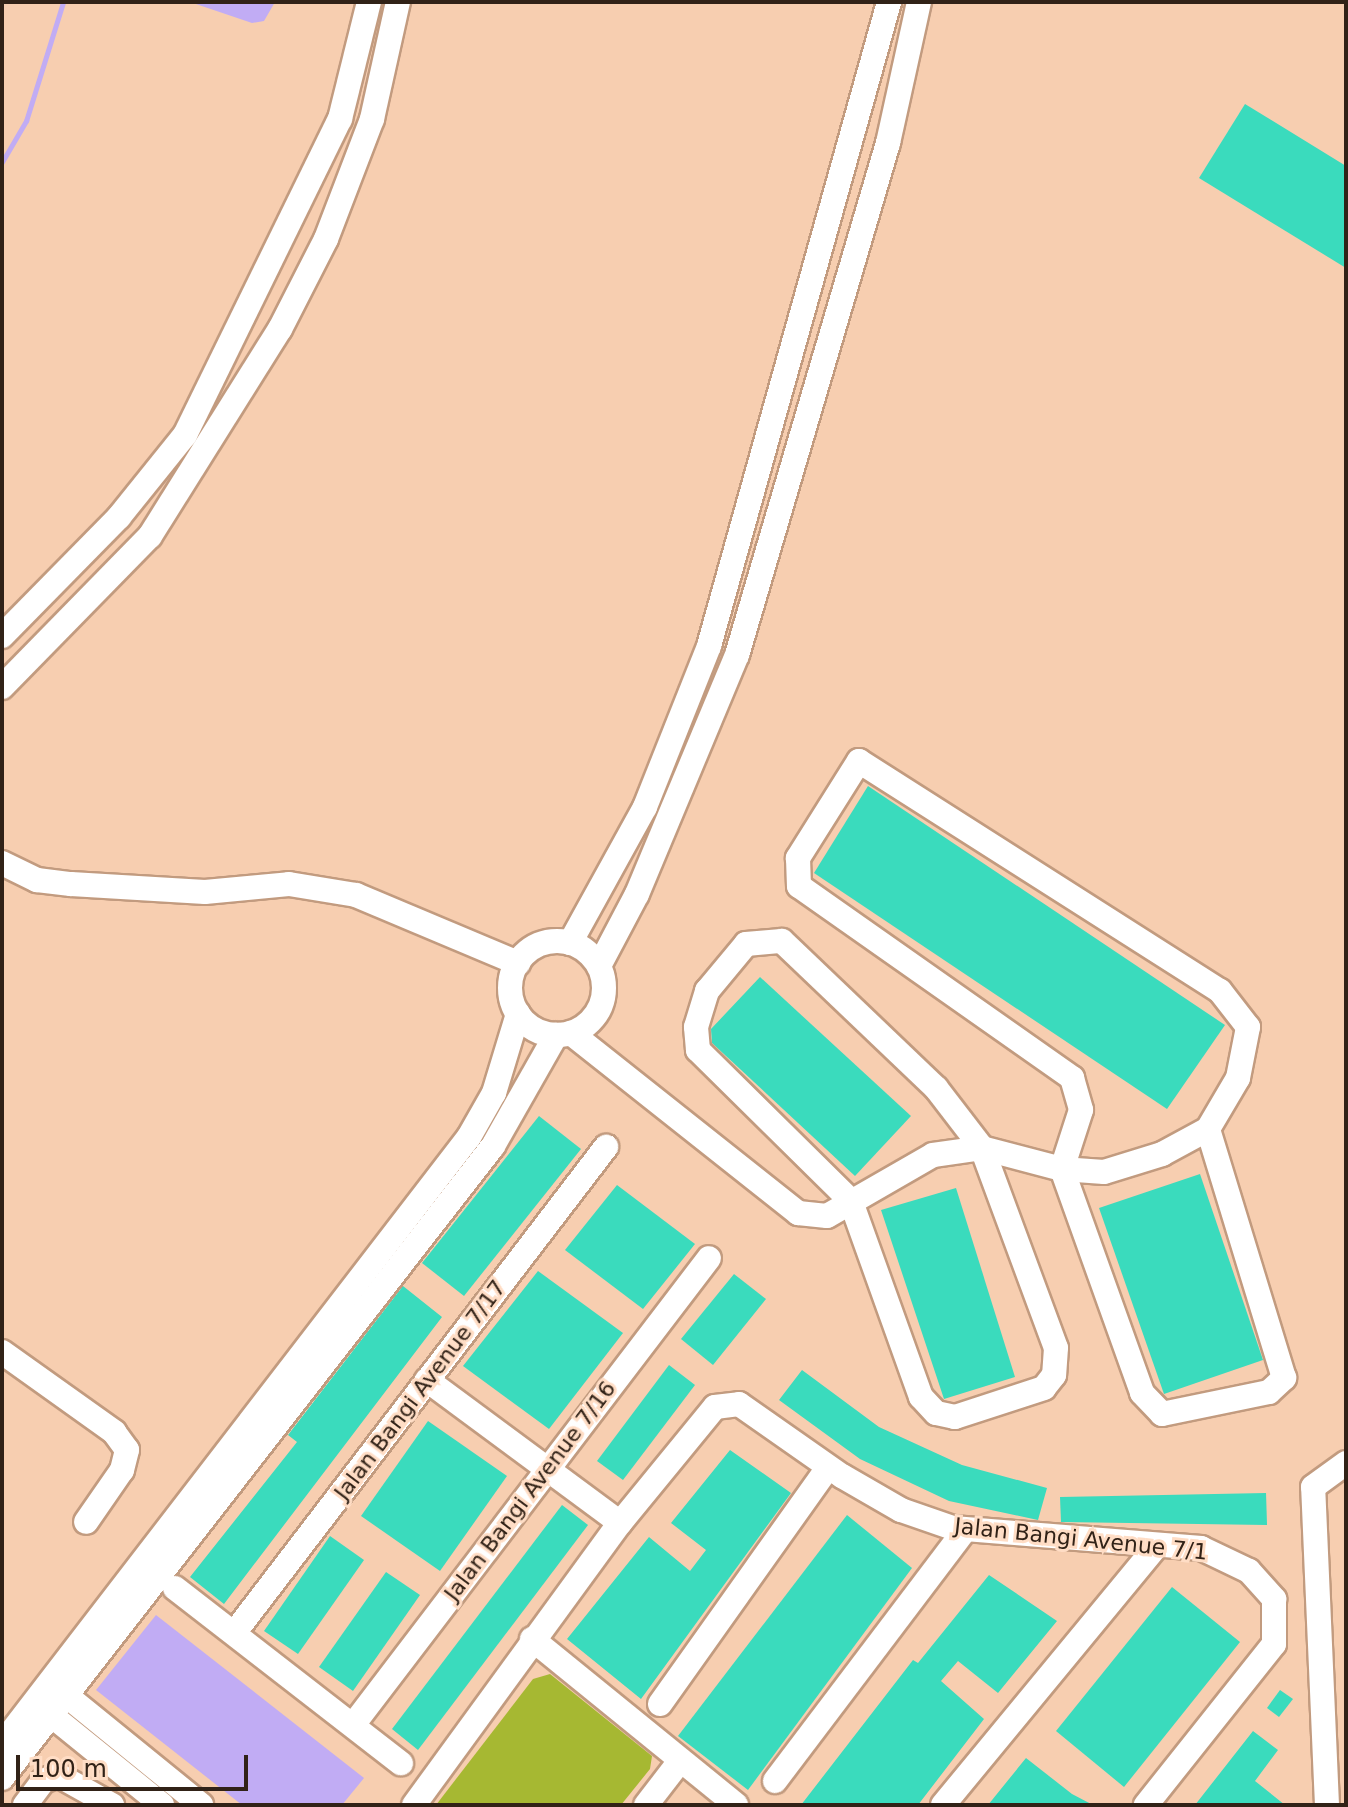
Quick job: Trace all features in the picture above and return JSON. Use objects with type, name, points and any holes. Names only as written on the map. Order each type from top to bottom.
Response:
[{"type":"street","points":[[2,636],[119,517],[185,435],[340,119],[369,2]]},
{"type":"street","points":[[2,687],[150,536],[264,356],[326,239],[372,119],[398,2]]},
{"type":"street","points":[[570,943],[645,807],[709,646],[889,2]]},
{"type":"street","points":[[2,1744],[53,1702],[493,1146],[564,1034],[600,1006],[599,966],[637,894],[737,655],[888,143],[919,2]]},
{"type":"street","points":[[599,966],[570,943],[535,947],[518,963],[510,989],[518,1014],[535,1029],[564,1034],[798,1213],[827,1216],[933,1155],[982,1148],[1062,1169],[1104,1172],[1162,1154],[1208,1129],[1238,1078],[1248,1027],[1220,991],[859,761],[798,858],[799,886],[1072,1078],[1081,1110],[1062,1169],[1142,1393],[1162,1414],[1184,1414],[1269,1392],[1284,1378],[1279,1352],[1208,1129]]},
{"type":"street","points":[[2,863],[37,880],[71,884],[205,892],[289,884],[356,895],[518,963]]},
{"type":"street","points":[[782,941],[936,1088],[982,1148],[1056,1348],[1054,1375],[1044,1388],[955,1417],[936,1413],[921,1397],[851,1201],[698,1050],[696,1027],[707,991],[746,944],[782,941]]},
{"type":"street","points":[[2,1778],[53,1702],[469,1137],[494,1093],[518,1014]]},
{"type":"street","name":"Jalan Bangi Avenue 7/17","points":[[235,1632],[606,1147]]},
{"type":"street","name":"Jalan Bangi Avenue 7/16","points":[[353,1725],[709,1258]]},
{"type":"street","points":[[2,1352],[114,1432],[127,1450],[122,1470],[86,1522]]},
{"type":"street","points":[[400,1805],[417,1798],[620,1523],[427,1380]]},
{"type":"street","name":"Jalan Bangi Avenue 7/1","points":[[620,1523],[715,1407],[739,1404],[828,1468],[901,1510],[965,1530],[1155,1548],[1201,1548],[1249,1571],[1274,1599],[1274,1644],[1146,1805]]},
{"type":"street","points":[[1327,1805],[1313,1487],[1346,1463]]},
{"type":"street","points":[[660,1704],[828,1468]]},
{"type":"street","points":[[775,1781],[965,1530]]},
{"type":"street","points":[[943,1805],[1155,1548]]},
{"type":"street","points":[[175,1588],[401,1763]]},
{"type":"street","points":[[532,1639],[736,1805]]},
{"type":"street","points":[[53,1702],[162,1805]]},
{"type":"street","points":[[53,1702],[201,1805]]},
{"type":"street","points":[[646,1805],[680,1761]]},
{"type":"street","points":[[25,1805],[43,1781],[74,1778],[112,1805]]},
{"type":"green space","points":[[550,1674],[652,1756],[650,1769],[621,1805],[436,1805],[533,1679]]},
{"type":"shaded area","points":[[190,2],[275,2],[264,21],[252,23]]},
{"type":"shaded area","points":[[156,1615],[364,1778],[342,1805],[242,1805],[96,1690]]},
{"type":"building","points":[[1245,104],[1346,166],[1346,268],[1199,178]]},
{"type":"building","points":[[868,786],[1225,1025],[1167,1109],[814,873]]},
{"type":"building","points":[[760,977],[911,1116],[855,1176],[712,1043],[711,1029]]},
{"type":"building","points":[[539,1116],[581,1149],[464,1296],[422,1263]]},
{"type":"building","points":[[1200,1174],[1263,1360],[1164,1394],[1099,1208]]},
{"type":"building","points":[[617,1185],[695,1244],[643,1309],[565,1250]]},
{"type":"building","points":[[956,1188],[1015,1377],[944,1399],[881,1210]]},
{"type":"building","points":[[538,1271],[623,1333],[549,1429],[463,1366]]},
{"type":"building","points":[[734,1274],[766,1299],[713,1365],[681,1339]]},
{"type":"building","points":[[403,1286],[442,1317],[224,1604],[190,1577],[297,1442],[288,1435]]},
{"type":"building","points":[[669,1365],[695,1385],[623,1480],[597,1461]]},
{"type":"building","points":[[802,1370],[879,1427],[962,1465],[1047,1488],[1038,1520],[949,1501],[860,1459],[779,1400]]},
{"type":"building","points":[[428,1421],[507,1476],[440,1571],[361,1516]]},
{"type":"building","points":[[730,1450],[791,1493],[641,1699],[567,1639],[649,1537],[690,1571],[706,1550],[671,1523]]},
{"type":"building","points":[[1266,1493],[1267,1525],[1061,1522],[1060,1497]]},
{"type":"building","points":[[562,1505],[588,1525],[418,1750],[392,1729]]},
{"type":"building","points":[[847,1515],[912,1568],[748,1790],[678,1736]]},
{"type":"building","points":[[330,1536],[364,1560],[298,1654],[264,1631]]},
{"type":"building","points":[[386,1572],[420,1595],[353,1691],[319,1667]]},
{"type":"building","points":[[989,1575],[1057,1621],[998,1693],[958,1661],[941,1681],[984,1719],[918,1805],[801,1805],[913,1660],[918,1663]]},
{"type":"building","points":[[1172,1587],[1240,1642],[1124,1787],[1056,1731]]},
{"type":"building","points":[[1280,1690],[1293,1699],[1279,1717],[1267,1708]]},
{"type":"building","points":[[1253,1731],[1278,1750],[1255,1781],[1285,1805],[1195,1805]]},
{"type":"building","points":[[1026,1758],[1072,1794],[1093,1805],[988,1805]]},
{"type":"waterway","points":[[2,162],[26,121],[63,2]]}]
